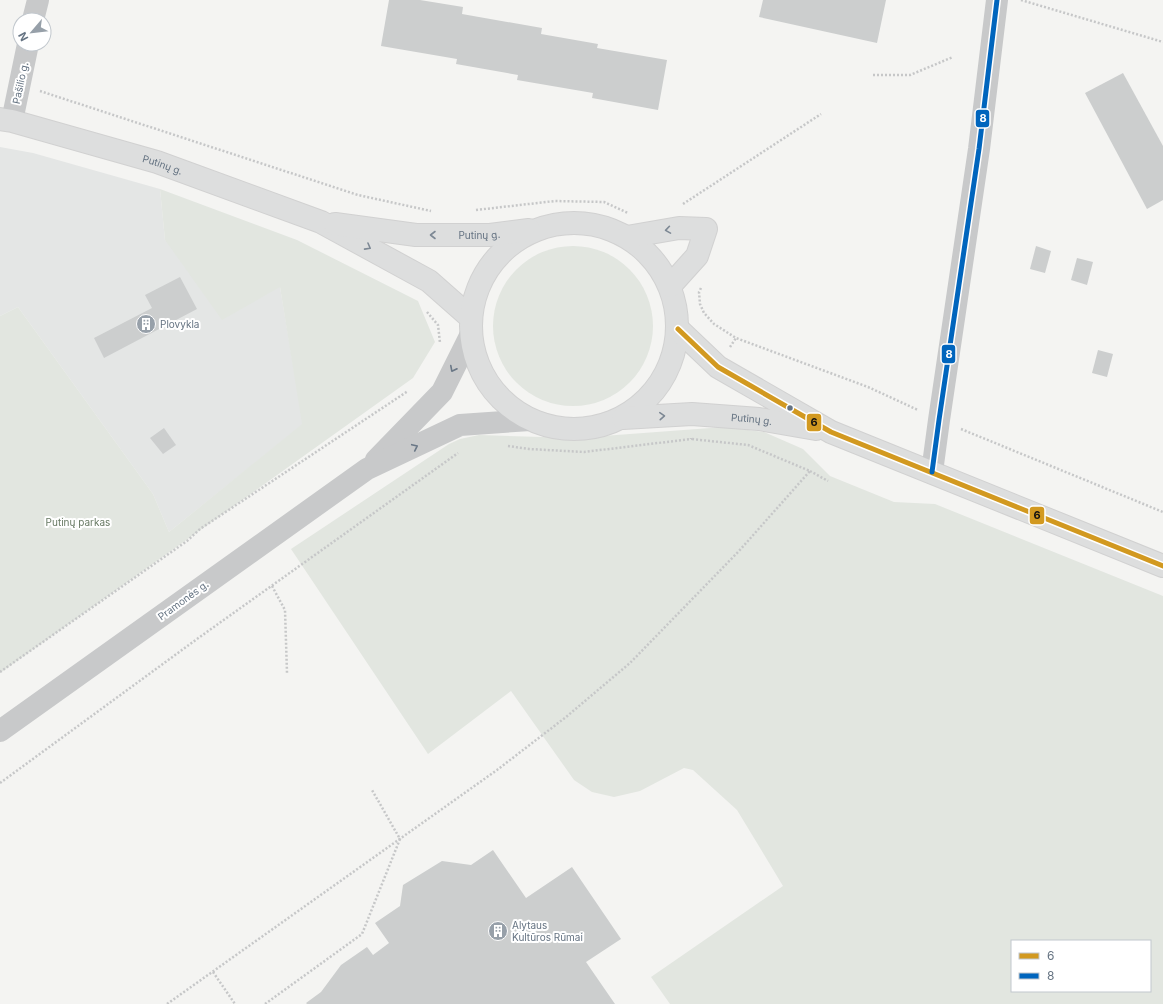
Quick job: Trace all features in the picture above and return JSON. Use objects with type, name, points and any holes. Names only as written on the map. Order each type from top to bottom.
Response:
[{"type":"main road","name":"Putinų g.","points":[[6,120],[157,162],[322,222],[429,281],[471,326]]},
{"type":"main road","name":"Putinų g.","points":[[322,222],[416,235],[490,235],[542,228]]},
{"type":"main road","points":[[563,223],[585,223],[607,228],[627,237],[645,250],[659,267],[670,286],[676,307],[678,329],[676,347],[671,365],[652,396],[643,404],[623,418],[601,427],[577,430],[553,428],[530,420],[507,405],[489,385],[476,361],[471,326],[474,298],[482,279],[493,262],[507,247],[523,236],[542,228],[563,223]]},
{"type":"main road","points":[[627,237],[679,228],[706,229],[697,256],[670,286]]},
{"type":"main road","name":"Putinų g.","points":[[678,329],[718,367],[831,432],[1163,566]]},
{"type":"main road","name":"Putinų g.","points":[[623,418],[692,414],[759,419],[831,432]]},
{"type":"street","points":[[35,12],[38,0]]},
{"type":"street","points":[[932,472],[979,149],[997,0]]},
{"type":"street","name":"Pašilio g.","points":[[6,120],[20,84],[26,52]]},
{"type":"street","points":[[367,469],[442,392],[471,326]]},
{"type":"street","points":[[367,469],[460,425],[530,420]]},
{"type":"street","name":"Pramonės g.","points":[[0,731],[367,469]]},
{"type":"path","points":[[1021,0],[1163,42]]},
{"type":"path","points":[[873,76],[910,75],[953,57]]},
{"type":"path","points":[[20,84],[358,195],[438,212]]},
{"type":"path","points":[[681,206],[822,114]]},
{"type":"path","points":[[469,211],[555,201],[604,202],[629,214]]},
{"type":"path","points":[[0,672],[187,541],[200,529],[409,391]]},
{"type":"path","points":[[691,439],[748,445],[810,471],[828,481]]},
{"type":"path","points":[[0,784],[272,586],[461,451]]},
{"type":"path","points":[[167,1004],[497,770],[566,717],[630,663],[739,551],[810,471]]},
{"type":"path","points":[[272,586],[285,610],[288,673]]},
{"type":"path","points":[[372,790],[400,839]]},
{"type":"path","points":[[265,1004],[362,934],[400,839]]},
{"type":"path","points":[[213,972],[236,1004]]},
{"type":"shaded area","points":[[0,147],[33,153],[160,189],[165,240],[280,287],[303,424],[169,532],[153,494],[18,307],[0,316]]},
{"type":"green space","name":"Putinų parkas","points":[[160,189],[297,240],[418,301],[435,342],[413,378],[0,673],[0,316],[18,307],[153,494],[169,532],[302,424],[280,287],[222,320],[165,240]]},
{"type":"green space","points":[[573,246],[589,248],[610,256],[629,270],[639,282],[649,303],[653,326],[651,342],[643,363],[629,382],[617,392],[596,402],[573,406],[557,404],[536,396],[517,382],[507,370],[497,349],[493,326],[495,310],[503,289],[517,270],[529,260],[550,250]]},
{"type":"green space","points":[[724,427],[764,432],[803,449],[830,476],[894,502],[935,504],[1163,596],[1163,1004],[670,1004],[651,977],[783,886],[737,810],[693,770],[684,768],[640,791],[614,797],[592,792],[574,780],[511,691],[428,754],[291,549],[449,444],[460,439],[479,435],[576,438]]},
{"type":"building","points":[[389,0],[420,0],[463,7],[462,14],[542,28],[541,34],[598,44],[597,48],[667,60],[658,110],[592,98],[593,93],[517,80],[518,75],[456,64],[457,59],[381,46]]},
{"type":"building","points":[[763,0],[886,0],[877,43],[759,17]]},
{"type":"building","points":[[1123,73],[1163,146],[1163,200],[1147,209],[1085,93]]},
{"type":"building","points":[[1036,246],[1051,251],[1045,273],[1030,269]]},
{"type":"building","points":[[1077,258],[1093,262],[1087,285],[1071,280]]},
{"type":"building","name":"Plovykla","points":[[180,277],[197,309],[104,358],[94,338],[152,308],[145,295]]},
{"type":"building","points":[[1098,350],[1113,354],[1107,377],[1092,373]]},
{"type":"building","points":[[164,428],[176,445],[163,454],[150,438]]},
{"type":"building","name":"Alytaus Kultūros Rūmai","points":[[493,850],[526,898],[572,867],[621,939],[586,962],[615,1004],[306,1003],[321,992],[341,965],[367,947],[373,955],[389,943],[375,923],[400,906],[403,885],[442,861],[471,865]]},
{"type":"transit line","name":"8","points":[[932,472],[979,149],[997,0]]},
{"type":"transit line","name":"6","points":[[678,329],[718,367],[831,432],[1163,566]]},
{"type":"place","name":"Plovykla","points":[[146,324]]},
{"type":"place","name":"Alytaus Kultūros Rūmai","points":[[498,931]]}]
